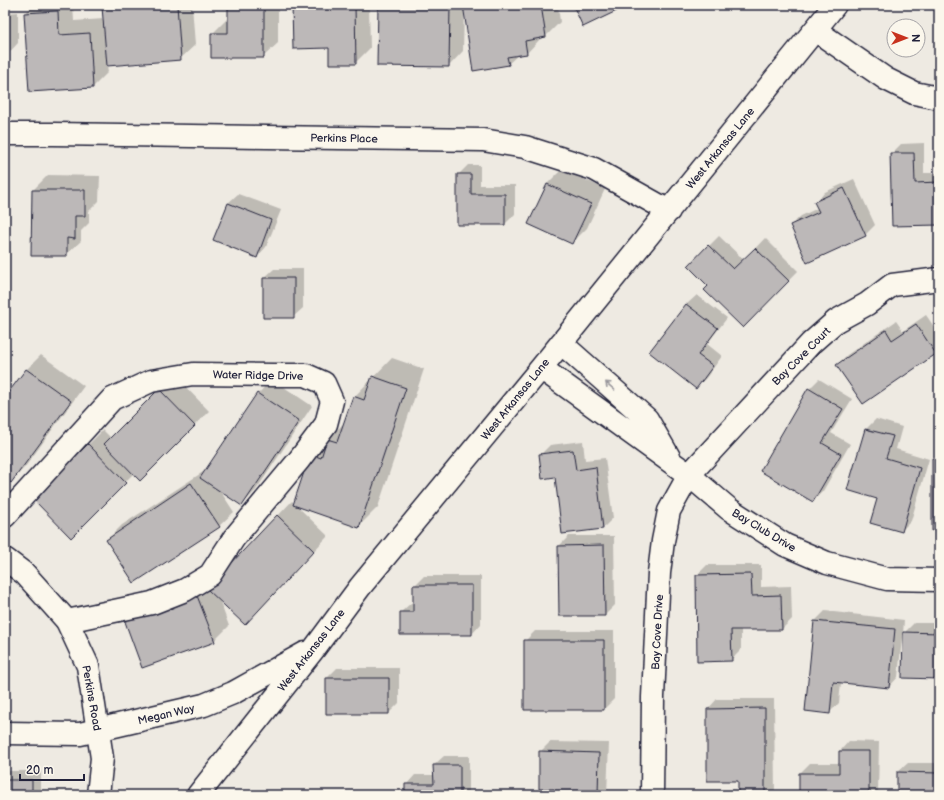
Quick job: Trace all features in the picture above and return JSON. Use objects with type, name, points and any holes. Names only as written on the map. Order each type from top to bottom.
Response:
[{"type":"street","name":"West Arkansas Lane","points":[[198,795],[314,649],[360,587],[541,368],[836,5]]},
{"type":"street","points":[[815,30],[886,79],[914,93],[939,98]]},
{"type":"street","name":"Perkins Place","points":[[5,134],[483,140],[525,147],[594,169],[669,211]]},
{"type":"street","name":"Bay Cove Court","points":[[681,469],[811,343],[836,321],[868,304],[892,285],[939,279]]},
{"type":"street","name":"Bay Club Drive","points":[[560,344],[647,419],[681,469]]},
{"type":"street","name":"Bay Club Drive","points":[[541,368],[681,469],[729,509],[785,545],[827,563],[888,578],[939,580]]},
{"type":"street","name":"Water Ridge Drive","points":[[5,516],[112,399],[151,381],[193,374],[306,375],[324,383],[332,401],[326,424],[299,460],[234,538],[210,575],[185,590],[152,603],[67,621]]},
{"type":"street","name":"Bay Cove Drive","points":[[652,795],[653,696],[659,573],[669,511],[681,469]]},
{"type":"street","name":"Perkins Road","points":[[5,559],[25,574],[67,621],[88,666],[102,758],[98,795]]},
{"type":"street","name":"Megan Way","points":[[5,734],[80,734],[204,705],[233,693],[314,649]]},
{"type":"building","points":[[177,5],[181,60],[107,66],[102,7]]},
{"type":"building","points":[[228,5],[264,5],[264,58],[211,58],[211,33],[228,33]]},
{"type":"building","points":[[292,5],[355,5],[356,64],[329,64],[329,48],[293,49]]},
{"type":"building","points":[[378,5],[450,5],[449,67],[377,66]]},
{"type":"building","points":[[463,5],[541,5],[546,37],[525,41],[527,54],[507,57],[509,65],[473,71]]},
{"type":"building","points":[[573,5],[629,5],[583,27]]},
{"type":"building","points":[[58,11],[59,35],[90,33],[93,88],[29,92],[24,13]]},
{"type":"building","points":[[890,153],[914,153],[915,183],[939,182],[939,225],[892,226]]},
{"type":"building","points":[[457,174],[471,174],[471,194],[505,194],[505,225],[457,225]]},
{"type":"building","points":[[547,184],[591,204],[572,244],[528,224]]},
{"type":"building","points":[[844,188],[866,236],[807,263],[790,225],[819,212],[814,202]]},
{"type":"building","points":[[32,190],[85,190],[85,216],[75,216],[75,239],[67,238],[67,256],[31,256]]},
{"type":"building","points":[[228,203],[271,220],[257,258],[213,240]]},
{"type":"building","points":[[708,245],[733,269],[755,248],[789,281],[743,328],[704,290],[708,286],[688,266]]},
{"type":"building","points":[[263,278],[294,278],[294,318],[263,318]]},
{"type":"building","points":[[686,304],[718,328],[698,355],[713,366],[696,389],[649,352]]},
{"type":"building","points":[[916,324],[936,354],[863,404],[836,365],[886,330],[892,340]]},
{"type":"building","points":[[26,369],[71,401],[11,483],[5,478],[5,397]]},
{"type":"building","points":[[372,376],[406,388],[359,528],[293,505],[310,454],[321,458],[327,439],[337,442],[353,396],[364,400]]},
{"type":"building","points":[[808,388],[843,409],[822,443],[841,454],[813,502],[760,471]]},
{"type":"building","points":[[159,389],[195,426],[140,481],[104,444]]},
{"type":"building","points":[[257,393],[299,421],[242,506],[200,478]]},
{"type":"building","points":[[865,429],[893,436],[886,458],[920,468],[902,532],[870,523],[877,499],[847,490]]},
{"type":"building","points":[[88,444],[126,483],[71,538],[33,499]]},
{"type":"building","points":[[573,450],[576,470],[596,467],[603,529],[562,534],[555,477],[542,479],[539,454]]},
{"type":"building","points":[[932,458],[939,459],[939,531],[932,531]]},
{"type":"building","points":[[191,483],[220,527],[134,583],[106,540]]},
{"type":"building","points":[[277,515],[314,551],[245,625],[207,589]]},
{"type":"building","points":[[604,545],[605,616],[559,616],[558,546]]},
{"type":"building","points":[[751,574],[752,596],[781,595],[782,630],[731,630],[732,661],[697,662],[696,575]]},
{"type":"building","points":[[413,585],[472,585],[472,635],[400,635],[400,612],[413,612]]},
{"type":"building","points":[[196,593],[215,642],[142,668],[124,619]]},
{"type":"building","points":[[814,621],[895,629],[889,688],[833,682],[830,714],[805,711]]},
{"type":"building","points":[[903,632],[939,633],[939,679],[902,678]]},
{"type":"building","points":[[524,640],[604,640],[604,710],[524,710]]},
{"type":"building","points":[[326,678],[389,678],[389,714],[326,714]]},
{"type":"building","points":[[765,708],[765,795],[738,795],[738,781],[707,781],[707,709]]},
{"type":"building","points":[[539,751],[599,753],[598,795],[554,795],[554,789],[539,789]]},
{"type":"building","points":[[839,751],[869,751],[869,795],[799,795],[799,773],[839,773]]},
{"type":"building","points":[[433,765],[460,765],[460,795],[405,795],[405,784],[434,784]]},
{"type":"building","points":[[897,772],[939,773],[939,795],[897,795]]},
{"type":"building","points":[[5,780],[32,780],[32,795],[5,795]]}]
